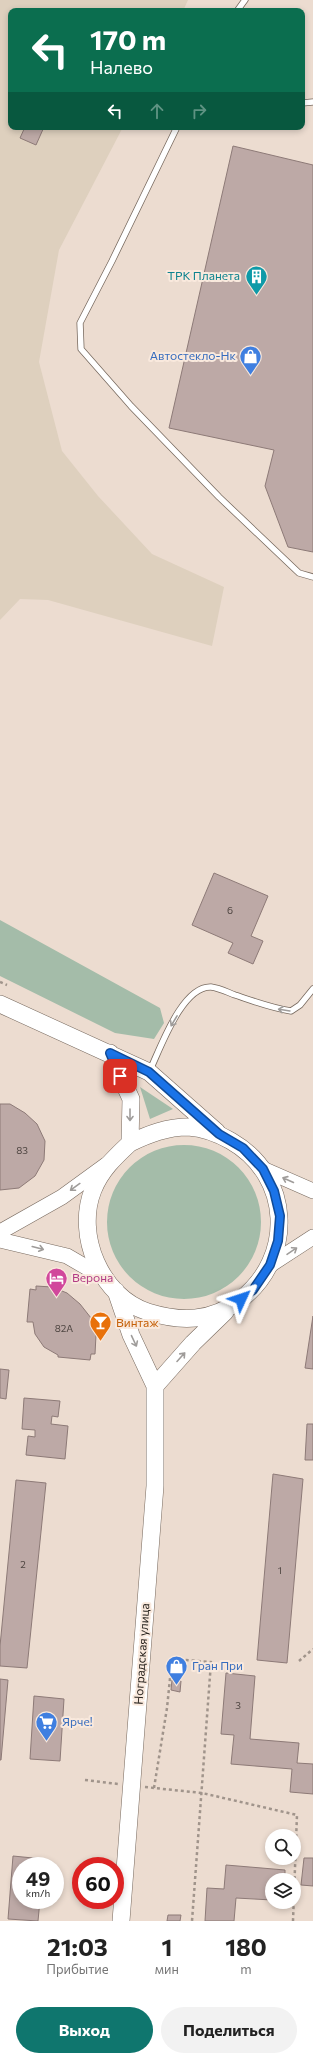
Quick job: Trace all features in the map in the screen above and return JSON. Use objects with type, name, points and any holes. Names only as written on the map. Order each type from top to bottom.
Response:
[{"type":"main road","points":[[0,1004],[149,1072],[219,1134],[243,1148],[263,1169],[274,1191],[280,1216],[278,1241],[270,1265],[253,1290],[229,1308],[193,1343],[156,1386],[131,1335],[116,1292]]},
{"type":"main road","points":[[110,1053],[131,1099],[130,1143]]},
{"type":"main road","points":[[0,1232],[62,1197],[107,1164],[130,1143],[158,1130],[189,1127],[219,1134]]},
{"type":"main road","points":[[107,1164],[93,1190],[87,1220],[91,1250],[103,1277],[116,1292],[140,1309],[169,1319],[200,1318],[229,1308]]},
{"type":"main road","points":[[263,1169],[313,1191]]},
{"type":"main road","points":[[270,1265],[313,1237]]},
{"type":"main road","points":[[0,1240],[67,1256],[103,1277]]},
{"type":"main road","name":"Ноградская улица","points":[[121,1921],[155,1486],[156,1386]]},
{"type":"lane","points":[[175,130],[112,261],[80,323],[82,349],[131,406],[219,497],[299,573],[313,577]]},
{"type":"lane","points":[[149,1072],[169,1030],[187,998],[200,988],[212,987],[276,1009],[291,1011],[300,1006],[313,989]]},
{"type":"path","points":[[0,982],[7,985]]},
{"type":"path","points":[[299,1661],[313,1649]]},
{"type":"path","points":[[154,1788],[167,1708],[172,1659],[211,1662],[192,1921]]},
{"type":"path","points":[[85,1780],[202,1794],[297,1815],[294,1921]]},
{"type":"shaded area","points":[[0,0],[188,0],[184,8],[8,8],[8,130],[121,130],[59,250],[39,362],[62,451],[98,496],[152,554],[224,587],[212,646],[48,600],[20,599],[0,620]]},
{"type":"green space","points":[[0,920],[160,1008],[164,1023],[154,1039],[115,1033],[0,976]]},
{"type":"green space","points":[[140,1087],[173,1109],[150,1119]]},
{"type":"green space","points":[[184,1145],[199,1147],[220,1154],[227,1158],[243,1173],[248,1179],[255,1193],[261,1222],[259,1237],[252,1258],[248,1265],[233,1281],[227,1286],[213,1293],[184,1299],[169,1297],[148,1290],[141,1286],[125,1271],[120,1265],[113,1251],[107,1222],[109,1207],[116,1186],[120,1179],[135,1163],[141,1158],[155,1151]]},
{"type":"building","points":[[24,130],[43,130],[36,145],[20,138]]},
{"type":"building","name":"ТРК Планета","points":[[233,146],[313,165],[313,552],[288,547],[265,486],[274,450],[169,428]]},
{"type":"building","points":[[214,873],[268,896],[251,936],[263,941],[253,964],[228,953],[233,943],[192,925]]},
{"type":"building","points":[[0,1104],[10,1104],[25,1113],[37,1124],[45,1141],[44,1160],[35,1176],[19,1188],[0,1190]]},
{"type":"building","points":[[36,1286],[52,1287],[67,1293],[80,1304],[91,1318],[96,1335],[95,1354],[91,1354],[90,1360],[58,1357],[58,1355],[44,1347],[35,1334],[33,1322],[27,1322],[30,1289],[36,1290]]},
{"type":"building","points":[[313,1316],[313,1369],[305,1368]]},
{"type":"building","points":[[0,1369],[9,1370],[6,1399],[0,1398]]},
{"type":"building","points":[[24,1398],[60,1401],[58,1417],[52,1416],[51,1424],[68,1426],[65,1459],[26,1455],[28,1436],[35,1437],[35,1430],[22,1429]]},
{"type":"building","points":[[307,1424],[313,1424],[313,1460],[305,1460]]},
{"type":"building","points":[[273,1474],[303,1479],[287,1663],[257,1660]]},
{"type":"building","points":[[16,1480],[46,1483],[27,1668],[0,1666],[0,1646]]},
{"type":"building","points":[[226,1673],[255,1676],[250,1739],[299,1743],[297,1763],[313,1764],[313,1794],[290,1792],[292,1769],[231,1764],[234,1735],[221,1734]]},
{"type":"building","points":[[0,1679],[8,1680],[1,1760],[0,1760]]},
{"type":"building","points":[[172,1680],[181,1681],[180,1692],[171,1690]]},
{"type":"building","points":[[34,1696],[64,1699],[60,1761],[30,1759]]},
{"type":"building","points":[[304,1858],[313,1858],[313,1886],[301,1885]]},
{"type":"building","points":[[226,1865],[285,1870],[285,1873],[265,1873],[265,1900],[236,1898],[234,1921],[205,1921],[207,1888],[224,1889]]},
{"type":"building","points":[[12,1869],[12,1909],[39,1909],[38,1921],[8,1919]]},
{"type":"building","points":[[168,1915],[181,1915],[180,1921],[167,1921]]},
{"type":"place","name":"ТРК Планета","points":[[256,296]]},
{"type":"place","name":"Автостекло-Нк","points":[[251,376]]},
{"type":"place","name":"Верона","points":[[56,1298]]},
{"type":"place","name":"Винтаж","points":[[100,1342]]},
{"type":"place","name":"Гран При","points":[[176,1686]]},
{"type":"place","name":"Ярче!","points":[[47,1742]]},
{"type":"route","points":[[120,1076],[110,1053],[149,1072],[219,1134],[243,1148],[263,1169],[274,1191],[280,1216],[278,1241],[270,1265],[253,1290],[241,1299]]}]
